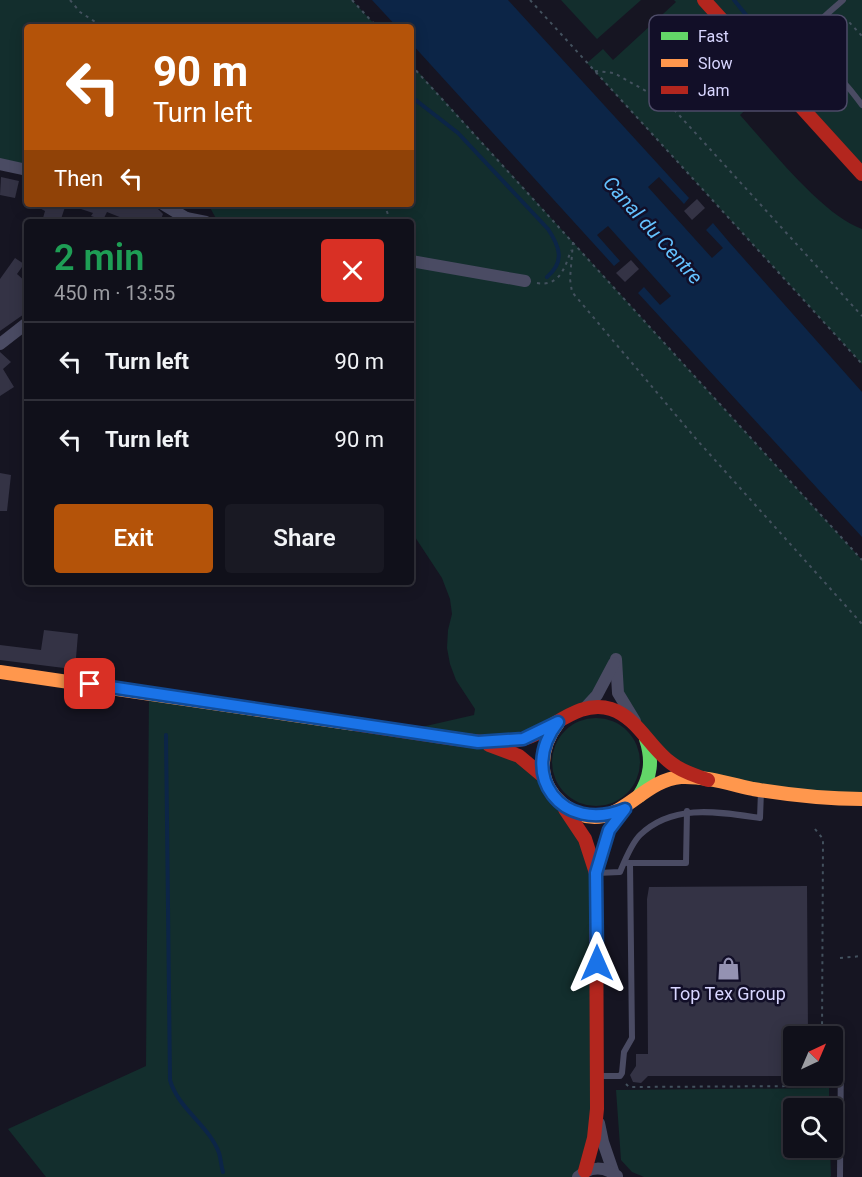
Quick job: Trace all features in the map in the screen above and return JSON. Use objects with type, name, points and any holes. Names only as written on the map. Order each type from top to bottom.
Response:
[{"type":"street","points":[[704,0],[718,15]]},
{"type":"street","points":[[805,111],[862,174]]},
{"type":"street","points":[[0,165],[24,169]]},
{"type":"street","points":[[167,207],[182,219]]},
{"type":"street","points":[[414,262],[525,282]]},
{"type":"street","points":[[0,344],[24,325]]},
{"type":"street","points":[[585,708],[605,684],[616,660],[618,693],[649,747],[651,760],[645,788],[609,830],[596,873]]},
{"type":"street","points":[[0,672],[478,742],[512,752],[531,763],[544,777],[553,795],[578,825],[591,849],[596,873],[597,1109],[594,1138],[582,1174]]},
{"type":"street","points":[[478,742],[523,739],[571,713],[585,708],[602,707],[621,713],[669,762],[684,772],[708,780]]},
{"type":"street","points":[[544,777],[542,753],[550,733],[558,722]]},
{"type":"street","points":[[561,804],[577,813],[594,816],[610,815],[661,782],[678,777],[762,790],[862,799]]},
{"type":"street","points":[[597,1109],[603,1142],[616,1175]]},
{"type":"street","points":[[582,1174],[600,1168],[616,1175]]},
{"type":"lane","points":[[827,15],[843,0]]},
{"type":"lane","points":[[847,88],[862,105]]},
{"type":"lane","points":[[596,873],[620,872],[627,863],[639,836],[663,820],[687,811],[760,818],[762,790]]},
{"type":"lane","points":[[627,863],[686,863],[687,811]]},
{"type":"lane","points":[[597,1076],[620,1076],[624,1052],[632,1038],[627,863]]},
{"type":"lane","points":[[840,1177],[841,1086]]},
{"type":"path","points":[[69,0],[80,12],[98,24]]},
{"type":"path","points":[[352,0],[374,24]]},
{"type":"path","points":[[530,0],[862,364]]},
{"type":"path","points":[[847,22],[862,36]]},
{"type":"path","points":[[414,67],[862,560]]},
{"type":"path","points":[[595,71],[614,73],[649,93]]},
{"type":"path","points":[[675,111],[862,316]]},
{"type":"path","points":[[525,282],[544,285],[554,282],[561,274],[573,242]]},
{"type":"path","points":[[573,242],[570,279],[572,292],[697,440],[862,624]]},
{"type":"path","points":[[815,829],[823,839],[822,1026]]},
{"type":"path","points":[[840,958],[862,956]]},
{"type":"path","points":[[620,1076],[629,1087],[807,1086]]},
{"type":"green space","points":[[0,0],[352,0],[374,24],[24,24],[24,169],[0,164]]},
{"type":"green space","points":[[561,0],[641,0],[597,39]]},
{"type":"green space","points":[[674,0],[862,0],[862,174],[805,111],[847,111],[847,15],[662,15],[676,2]]},
{"type":"green space","points":[[649,27],[649,111],[744,111],[740,115],[797,179],[831,210],[847,222],[862,229],[862,364],[587,63],[603,49],[613,60]]},
{"type":"green space","points":[[414,67],[862,560],[862,799],[684,772],[644,735],[616,676],[558,722],[481,742],[531,763],[591,849],[597,1109],[578,1177],[46,1177],[8,1129],[146,1066],[149,693],[404,731],[474,715],[475,709],[456,680],[450,664],[447,648],[452,614],[450,599],[442,578],[414,536],[414,219],[216,219],[210,207],[414,207]]},
{"type":"green space","points":[[596,718],[613,722],[627,731],[636,745],[640,762],[636,779],[627,793],[613,802],[596,806],[579,802],[565,793],[556,779],[552,762],[556,745],[565,731],[579,722]]},
{"type":"green space","points":[[829,1088],[829,1098],[783,1098],[783,1158],[830,1158],[831,1176],[644,1177],[632,1172],[621,1160],[616,1090]]},
{"type":"water","name":"Canal du Centre","points":[[372,0],[508,0],[689,198],[684,204],[659,177],[648,187],[712,258],[723,248],[706,230],[713,223],[862,392],[862,537],[638,293],[644,287],[660,305],[671,296],[608,226],[597,235],[620,261],[614,266],[414,46],[414,24],[394,24]]},
{"type":"building","points":[[1,177],[19,181],[15,198],[0,195]]},
{"type":"building","points":[[697,199],[705,208],[692,220],[684,211]]},
{"type":"building","points":[[38,207],[65,207],[61,219],[43,218],[45,211]]},
{"type":"building","points":[[75,207],[156,207],[163,214],[161,219],[124,219],[107,212],[104,219],[100,219],[91,216],[93,213]]},
{"type":"building","points":[[15,258],[24,264],[17,274],[24,280],[24,314],[0,331],[0,279]]},
{"type":"building","points":[[631,260],[639,269],[625,282],[616,273]]},
{"type":"building","points":[[0,352],[11,362],[3,369],[14,387],[0,396]]},
{"type":"building","points":[[0,473],[11,475],[7,511],[0,511]]},
{"type":"building","points":[[44,630],[78,634],[76,658],[73,658],[72,669],[0,660],[0,645],[41,650]]},
{"type":"building","name":"Top Tex Group","points":[[807,886],[808,1026],[783,1026],[783,1076],[648,1076],[641,1083],[633,1082],[630,1075],[636,1066],[636,1054],[648,1054],[647,899],[649,887]]},
{"type":"waterway","points":[[734,0],[746,15]]},
{"type":"waterway","points":[[414,99],[458,133],[548,229],[559,254],[556,266],[547,277]]},
{"type":"waterway","points":[[166,735],[170,1080],[180,1100],[214,1143],[219,1153],[223,1172]]},
{"type":"traffic: fast","points":[[639,796],[650,768],[650,754],[646,739]]},
{"type":"traffic: slow","points":[[0,672],[355,724]]},
{"type":"traffic: slow","points":[[558,723],[546,745],[543,757],[544,774],[549,789],[555,797],[562,804],[580,814],[596,817],[610,814],[651,788],[681,777],[708,779],[794,795],[862,799]]},
{"type":"traffic: jam","points":[[704,0],[718,15]]},
{"type":"traffic: jam","points":[[805,111],[862,174]]},
{"type":"traffic: jam","points":[[355,724],[467,740],[508,741],[541,732],[563,718],[586,708],[611,709],[629,719],[675,766],[708,780]]},
{"type":"traffic: jam","points":[[489,745],[519,756],[544,777]]},
{"type":"traffic: jam","points":[[565,809],[585,839],[596,873],[597,1109],[594,1138],[585,1171]]},
{"type":"place","name":"Top Tex Group","points":[[728,968]]},
{"type":"route","points":[[90,684],[478,742],[523,739],[558,722],[550,733],[542,753],[544,777],[553,795],[561,804],[583,815],[610,815],[625,809],[609,830],[596,873],[597,963]]}]
